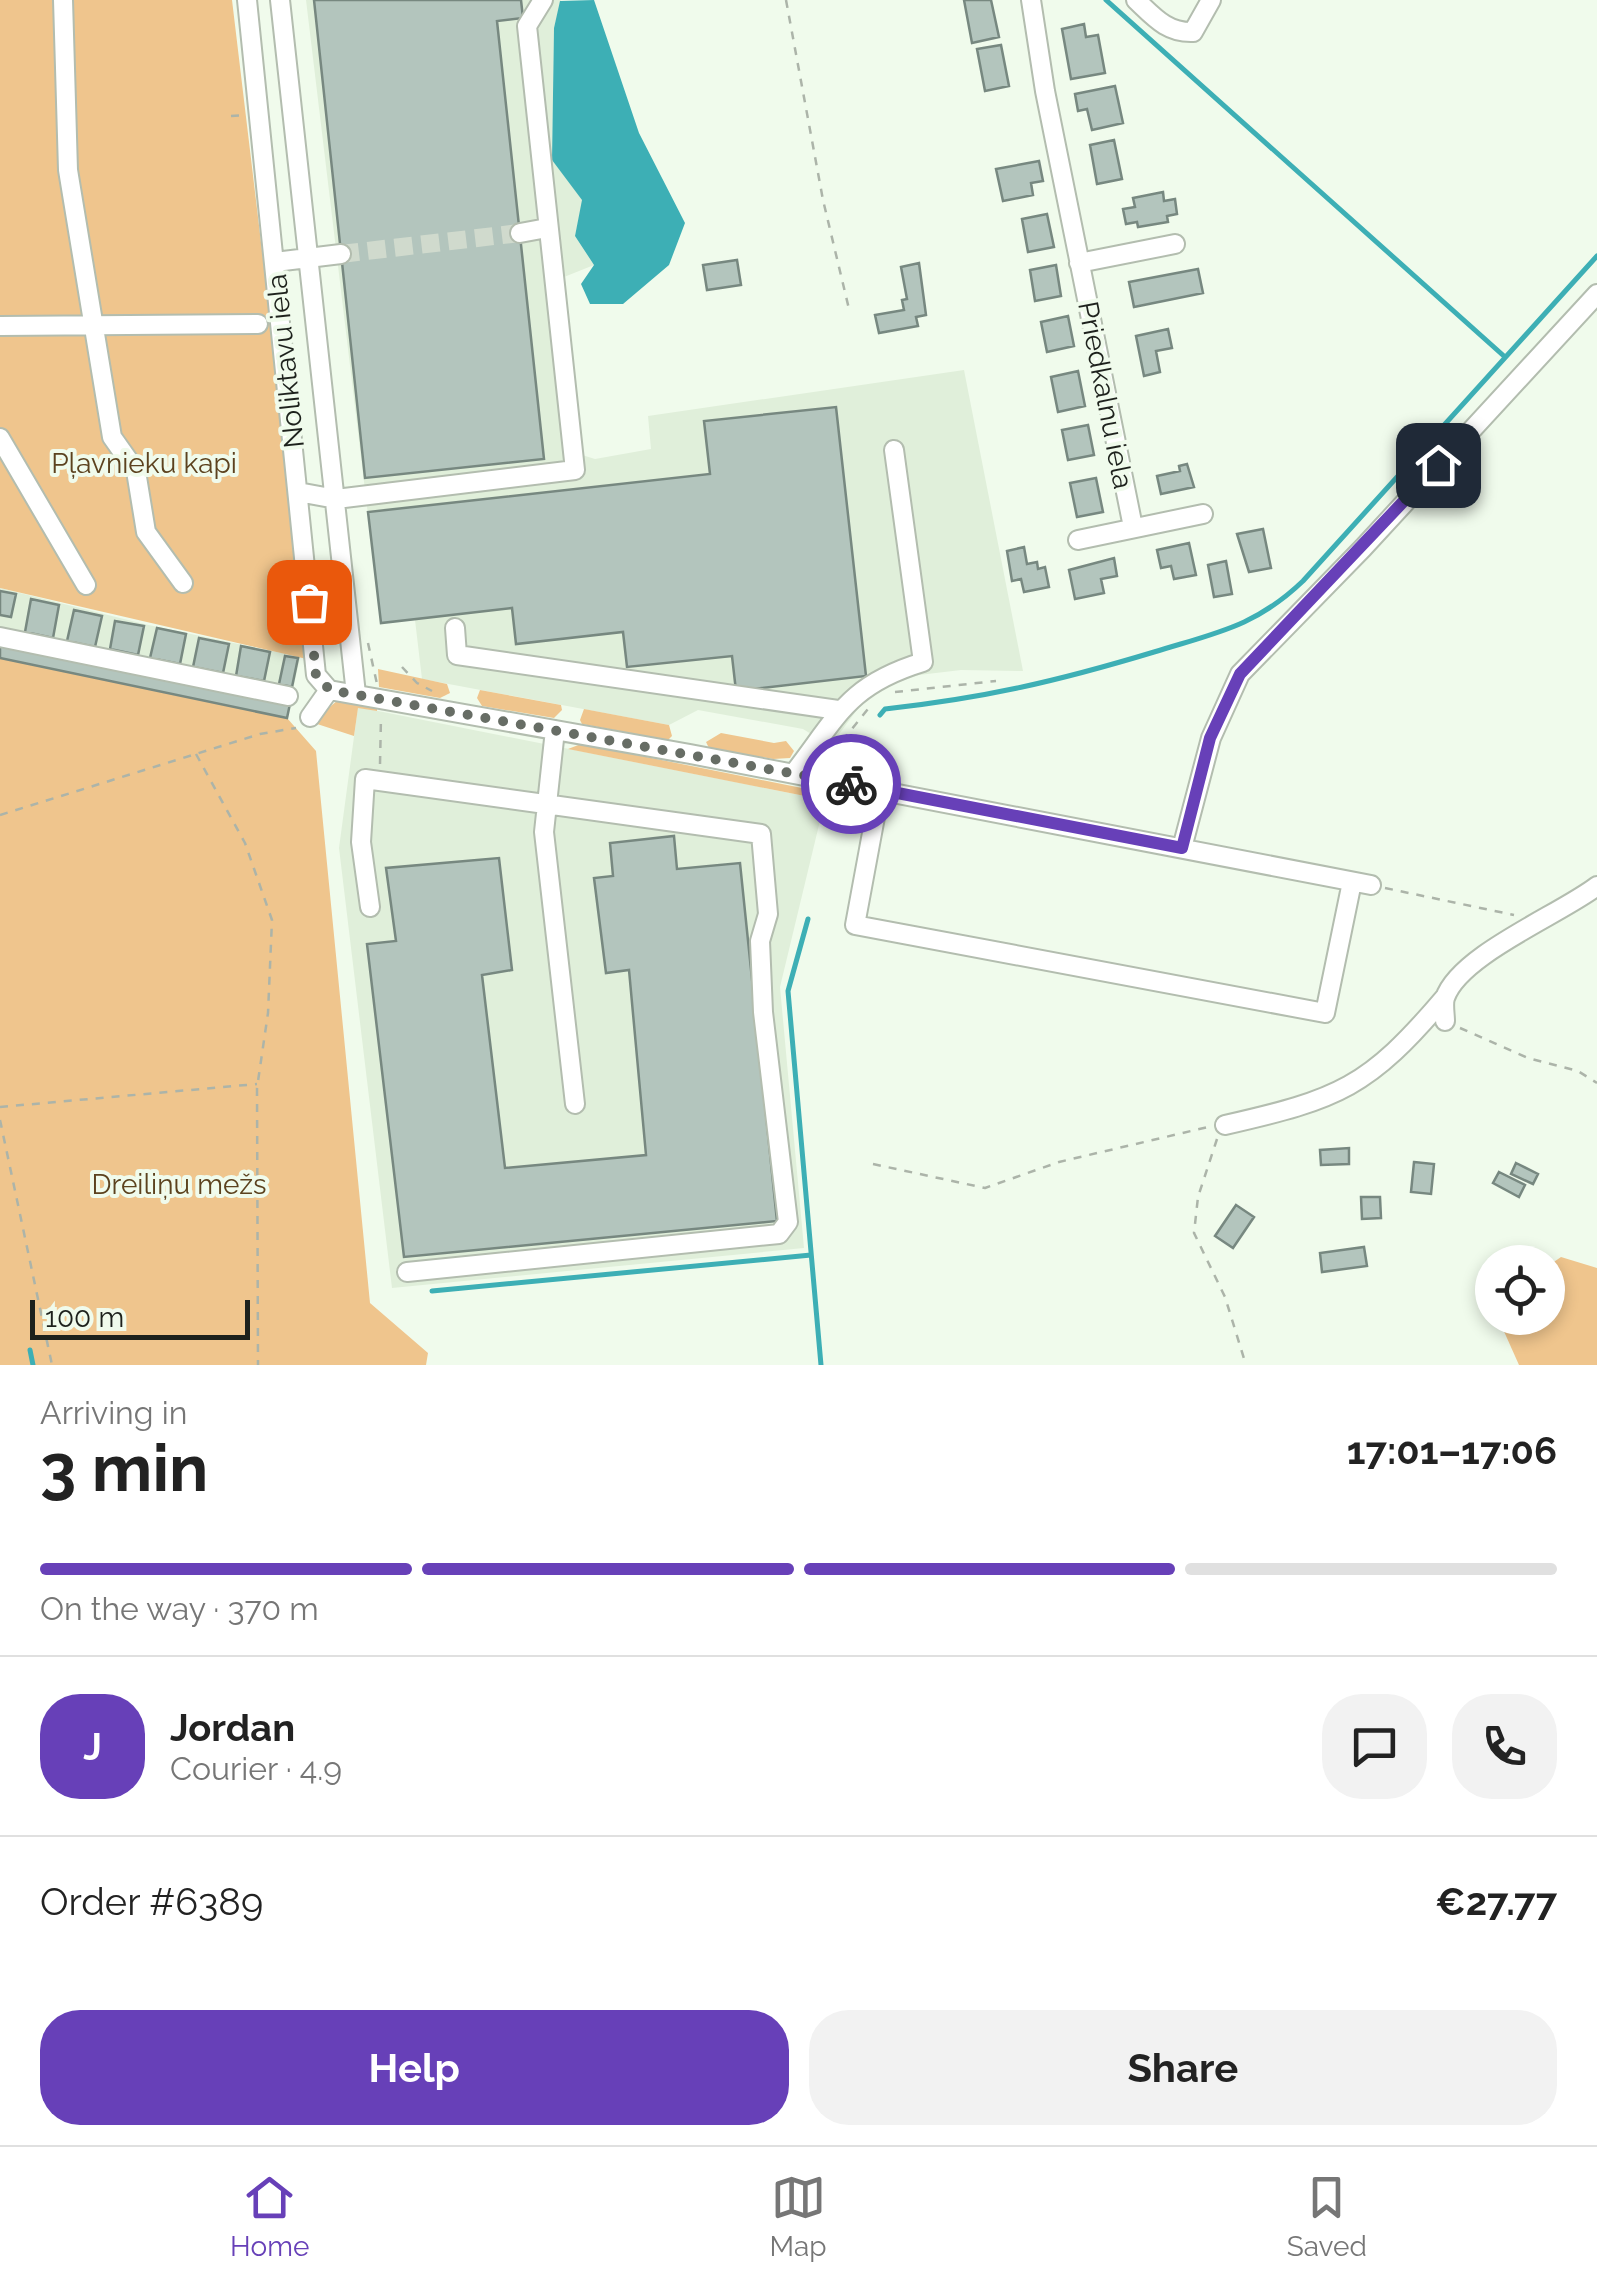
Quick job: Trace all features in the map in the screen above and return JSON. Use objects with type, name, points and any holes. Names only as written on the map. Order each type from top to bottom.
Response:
[{"type":"street","points":[[63,0],[68,170],[112,437],[136,471],[146,532],[183,584]]},
{"type":"street","points":[[248,2],[278,0]]},
{"type":"street","name":"Noliktavu iela","points":[[278,0],[356,694]]},
{"type":"street","points":[[298,492],[336,499],[575,470],[528,26],[543,0]]},
{"type":"street","name":"Priedkalnu iela","points":[[1032,0],[1079,264],[1133,527]]},
{"type":"street","points":[[1136,0],[1163,26],[1193,32],[1211,0]]},
{"type":"street","name":"Noliktavu iela","points":[[248,2],[316,676],[330,690]]},
{"type":"street","points":[[261,120],[293,118]]},
{"type":"street","points":[[520,233],[547,228]]},
{"type":"street","name":"Priedkalnu iela","points":[[1079,264],[1175,244]]},
{"type":"street","points":[[275,262],[341,254]]},
{"type":"street","points":[[1182,848],[1210,738],[1240,674],[1364,548],[1597,294]]},
{"type":"street","points":[[0,326],[258,324]]},
{"type":"street","points":[[0,438],[86,585]]},
{"type":"street","points":[[794,774],[838,710],[888,673],[924,662],[894,450]]},
{"type":"street","name":"Priedkalnu iela","points":[[1078,540],[1203,514]]},
{"type":"street","points":[[455,628],[456,655],[838,710]]},
{"type":"street","points":[[0,637],[288,696]]},
{"type":"street","points":[[310,717],[330,690],[356,694],[880,790],[1361,883],[1324,1013],[855,926],[880,790]]},
{"type":"street","points":[[556,730],[544,832],[576,1104]]},
{"type":"street","points":[[370,907],[361,842],[365,779],[761,834],[768,914],[760,941],[762,1012],[788,1222],[779,1234],[407,1272]]},
{"type":"street","points":[[1225,1125],[1309,1106],[1355,1085],[1386,1061],[1465,971],[1597,886]]},
{"type":"street","points":[[1445,997],[1445,1021]]},
{"type":"path","points":[[786,0],[849,309]]},
{"type":"path","points":[[364,632],[376,669],[379,698],[382,742],[378,781]]},
{"type":"path","points":[[402,667],[416,683],[446,698],[450,711]]},
{"type":"path","points":[[898,691],[996,680]]},
{"type":"path","points":[[817,743],[835,750],[870,707]]},
{"type":"path","points":[[0,815],[260,734],[299,727],[310,717]]},
{"type":"path","points":[[196,754],[244,843],[272,920],[268,1013],[257,1084],[258,1365]]},
{"type":"path","points":[[1361,883],[1506,911],[1533,926]]},
{"type":"path","points":[[1445,1021],[1528,1058],[1578,1071],[1597,1083]]},
{"type":"path","points":[[0,1107],[257,1084]]},
{"type":"path","points":[[0,1120],[52,1365]]},
{"type":"path","points":[[874,1164],[985,1188],[1059,1162],[1225,1125]]},
{"type":"path","points":[[1225,1125],[1209,1156],[1194,1233],[1226,1297],[1246,1365]]},
{"type":"shaded area","points":[[306,0],[561,0],[554,28],[552,159],[583,200],[575,236],[594,265],[559,279],[582,455],[595,459],[651,449],[648,416],[964,370],[1023,671],[961,670],[919,675],[886,686],[860,706],[830,746],[803,729],[698,710],[669,725],[422,679],[415,620],[381,623]]},
{"type":"shaded area","points":[[0,588],[300,657],[287,718],[0,658]]},
{"type":"shaded area","points":[[358,707],[825,800],[780,987],[804,1248],[392,1288],[339,848]]},
{"type":"green space","name":"Pļavnieku kapi","points":[[0,0],[232,0],[311,660],[0,588]]},
{"type":"green space","name":"Dreiliņu mežs","points":[[0,658],[287,718],[316,751],[370,1303],[428,1353],[426,1365],[0,1365]]},
{"type":"green space","points":[[378,669],[447,684],[450,693],[440,698],[379,687]]},
{"type":"green space","points":[[480,690],[561,705],[562,710],[554,718],[482,706],[477,698]]},
{"type":"green space","points":[[337,701],[377,706],[377,711],[358,708],[354,736],[311,722]]},
{"type":"green space","points":[[584,709],[669,725],[672,736],[668,740],[582,724]]},
{"type":"green space","points":[[721,733],[774,743],[786,741],[794,751],[790,758],[773,759],[709,748],[706,742]]},
{"type":"green space","points":[[581,744],[827,793],[825,800],[568,749]]},
{"type":"green space","points":[[1565,1258],[1597,1268],[1597,1365],[1519,1365],[1506,1335],[1565,1335]]},
{"type":"water","points":[[594,0],[639,133],[685,223],[669,265],[623,304],[590,304],[581,284],[594,265],[575,236],[582,200],[552,160],[554,28],[560,1]]},
{"type":"building","points":[[314,0],[521,0],[523,18],[497,21],[544,459],[365,478]]},
{"type":"building","points":[[964,0],[991,0],[999,37],[972,43]]},
{"type":"building","points":[[1084,24],[1086,37],[1098,35],[1105,73],[1071,79],[1062,29]]},
{"type":"building","points":[[1001,45],[1009,86],[985,91],[977,49]]},
{"type":"building","points":[[1115,86],[1123,123],[1092,130],[1087,109],[1078,111],[1075,94]]},
{"type":"building","points":[[1114,140],[1122,179],[1097,184],[1090,145]]},
{"type":"building","points":[[1039,161],[1043,181],[1031,183],[1033,195],[1003,201],[996,169]]},
{"type":"building","points":[[1163,192],[1164,201],[1175,199],[1177,214],[1167,216],[1168,222],[1138,227],[1137,222],[1126,224],[1123,209],[1135,207],[1133,198]]},
{"type":"building","points":[[1047,214],[1054,247],[1028,252],[1022,219]]},
{"type":"building","points":[[737,260],[741,285],[707,290],[703,265]]},
{"type":"building","points":[[919,263],[926,315],[916,317],[918,326],[879,333],[875,315],[904,310],[902,300],[907,299],[901,267]]},
{"type":"building","points":[[1056,265],[1061,296],[1035,301],[1030,270]]},
{"type":"building","points":[[1198,269],[1203,293],[1134,307],[1129,282]]},
{"type":"building","points":[[1068,316],[1074,346],[1047,352],[1041,322]]},
{"type":"building","points":[[1168,329],[1172,348],[1156,351],[1160,372],[1144,376],[1136,336]]},
{"type":"building","points":[[1078,371],[1085,406],[1058,412],[1051,377]]},
{"type":"building","points":[[836,407],[866,676],[736,691],[732,656],[627,667],[623,632],[516,644],[512,608],[381,623],[368,512],[710,474],[704,421]]},
{"type":"building","points":[[1088,425],[1094,455],[1068,460],[1062,430]]},
{"type":"building","points":[[1187,464],[1194,487],[1161,494],[1157,476],[1180,471],[1179,466]]},
{"type":"building","points":[[1096,478],[1103,512],[1077,517],[1070,483]]},
{"type":"building","points":[[1263,529],[1271,568],[1249,572],[1237,534]]},
{"type":"building","points":[[1189,543],[1196,575],[1174,579],[1171,566],[1161,568],[1157,550]]},
{"type":"building","points":[[1024,547],[1027,564],[1037,562],[1038,569],[1045,567],[1049,587],[1024,592],[1021,579],[1012,581],[1007,551]]},
{"type":"building","points":[[1114,558],[1117,576],[1101,579],[1104,593],[1075,599],[1069,570]]},
{"type":"building","points":[[1226,561],[1232,594],[1214,597],[1208,565]]},
{"type":"building","points":[[0,591],[16,594],[11,617],[0,615]]},
{"type":"building","points":[[31,599],[59,605],[53,638],[25,632]]},
{"type":"building","points":[[74,610],[102,616],[95,647],[67,641]]},
{"type":"building","points":[[115,621],[144,626],[138,655],[110,649]]},
{"type":"building","points":[[157,628],[186,634],[180,664],[150,658]]},
{"type":"building","points":[[199,638],[229,644],[223,673],[193,667]]},
{"type":"building","points":[[0,640],[291,699],[287,718],[0,658]]},
{"type":"building","points":[[241,646],[270,652],[264,681],[236,676]]},
{"type":"building","points":[[285,656],[298,658],[292,687],[279,684]]},
{"type":"building","points":[[674,836],[677,869],[740,863],[777,1221],[404,1257],[367,944],[396,941],[386,868],[499,858],[512,970],[482,975],[505,1168],[646,1155],[629,970],[606,973],[594,878],[613,876],[610,843]]},
{"type":"building","points":[[1349,1148],[1349,1164],[1321,1165],[1320,1150]]},
{"type":"building","points":[[1414,1162],[1434,1164],[1431,1194],[1411,1192]]},
{"type":"building","points":[[1516,1163],[1538,1174],[1533,1184],[1511,1174]]},
{"type":"building","points":[[1499,1172],[1525,1185],[1519,1197],[1493,1183]]},
{"type":"building","points":[[1361,1197],[1380,1197],[1381,1218],[1362,1219]]},
{"type":"building","points":[[1236,1205],[1254,1217],[1233,1248],[1215,1236]]},
{"type":"building","points":[[1364,1247],[1367,1266],[1322,1272],[1320,1253]]},
{"type":"waterway","points":[[1106,0],[1505,357]]},
{"type":"waterway","points":[[880,715],[885,709],[989,694],[1086,672],[1215,633],[1268,609],[1303,581],[1597,256]]},
{"type":"waterway","points":[[808,919],[788,991],[821,1365]]},
{"type":"waterway","points":[[432,1291],[811,1255]]},
{"type":"waterway","points":[[30,1350],[33,1365]]},
{"type":"tunnel","points":[[341,254],[520,233]]},
{"type":"way so far","points":[[309,602],[316,676],[330,690],[851,784]]},
{"type":"route","points":[[851,784],[1182,848],[1210,738],[1240,674],[1364,548],[1438,465]]}]
